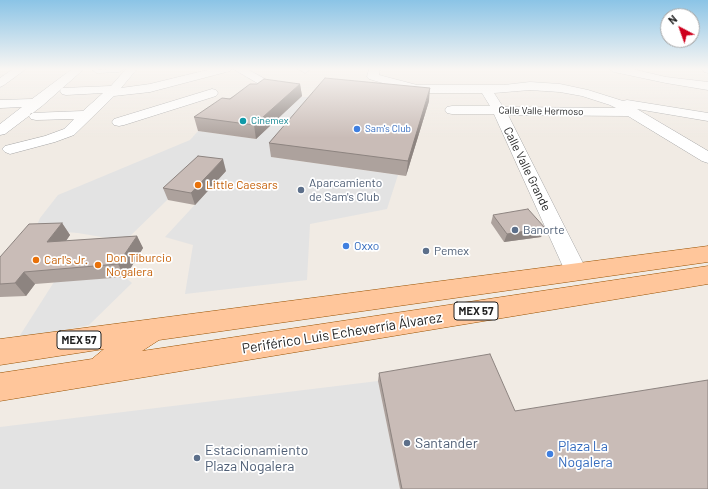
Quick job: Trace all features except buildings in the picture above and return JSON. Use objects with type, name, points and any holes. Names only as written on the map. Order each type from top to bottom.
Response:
[{"type":"main road","name":"MEX 57","points":[[0,352],[576,271],[708,254]]},
{"type":"main road","name":"Periférico Luis Echeverría Álvarez","points":[[0,386],[98,372],[708,275]]},
{"type":"main road","points":[[98,372],[130,344],[157,329]]},
{"type":"street","points":[[0,131],[36,110],[55,92]]},
{"type":"street","points":[[10,149],[63,135],[76,126],[111,92]]},
{"type":"street","points":[[119,122],[216,96],[210,92]]},
{"type":"street","name":"Calle Valle Grande","points":[[488,92],[499,111],[576,271]]},
{"type":"street","points":[[579,92],[614,102],[708,117]]},
{"type":"street","points":[[614,102],[708,158]]},
{"type":"street","points":[[0,104],[36,110],[86,115]]},
{"type":"street","name":"Calle Valle Hermoso","points":[[452,110],[630,112]]},
{"type":"street","points":[[688,146],[708,144]]},
{"type":"shaded area","name":"Aparcamiento de Sam's Club","points":[[295,97],[320,97],[271,157],[398,175],[387,209],[310,224],[307,280],[185,294],[193,245],[165,237],[226,171],[201,167],[125,241],[78,233],[35,230],[40,218],[58,195],[190,140],[198,131],[256,139]]},
{"type":"shaded area","points":[[125,277],[132,283],[89,325],[17,340],[54,282]]},
{"type":"shaded area","name":"Estacionamiento Plaza Nogalera","points":[[378,381],[400,489],[0,489],[0,427]]},
{"type":"place","name":"Cinemex","points":[[243,121]]},
{"type":"place","name":"Sam's Club","points":[[357,129]]},
{"type":"place","name":"Little Caesars","points":[[198,185]]},
{"type":"place","name":"Aparcamiento de Sam's Club","points":[[301,190]]},
{"type":"place","name":"Banorte","points":[[515,230]]},
{"type":"place","name":"Oxxo","points":[[346,246]]},
{"type":"place","name":"Pemex","points":[[426,251]]},
{"type":"place","name":"Carl's Jr.","points":[[36,260]]},
{"type":"place","name":"Don Tiburcio Nogalera","points":[[98,265]]},
{"type":"place","name":"Santander","points":[[407,443]]},
{"type":"place","name":"Plaza La Nogalera","points":[[550,454]]},
{"type":"place","name":"Estacionamiento Plaza Nogalera","points":[[197,458]]}]
